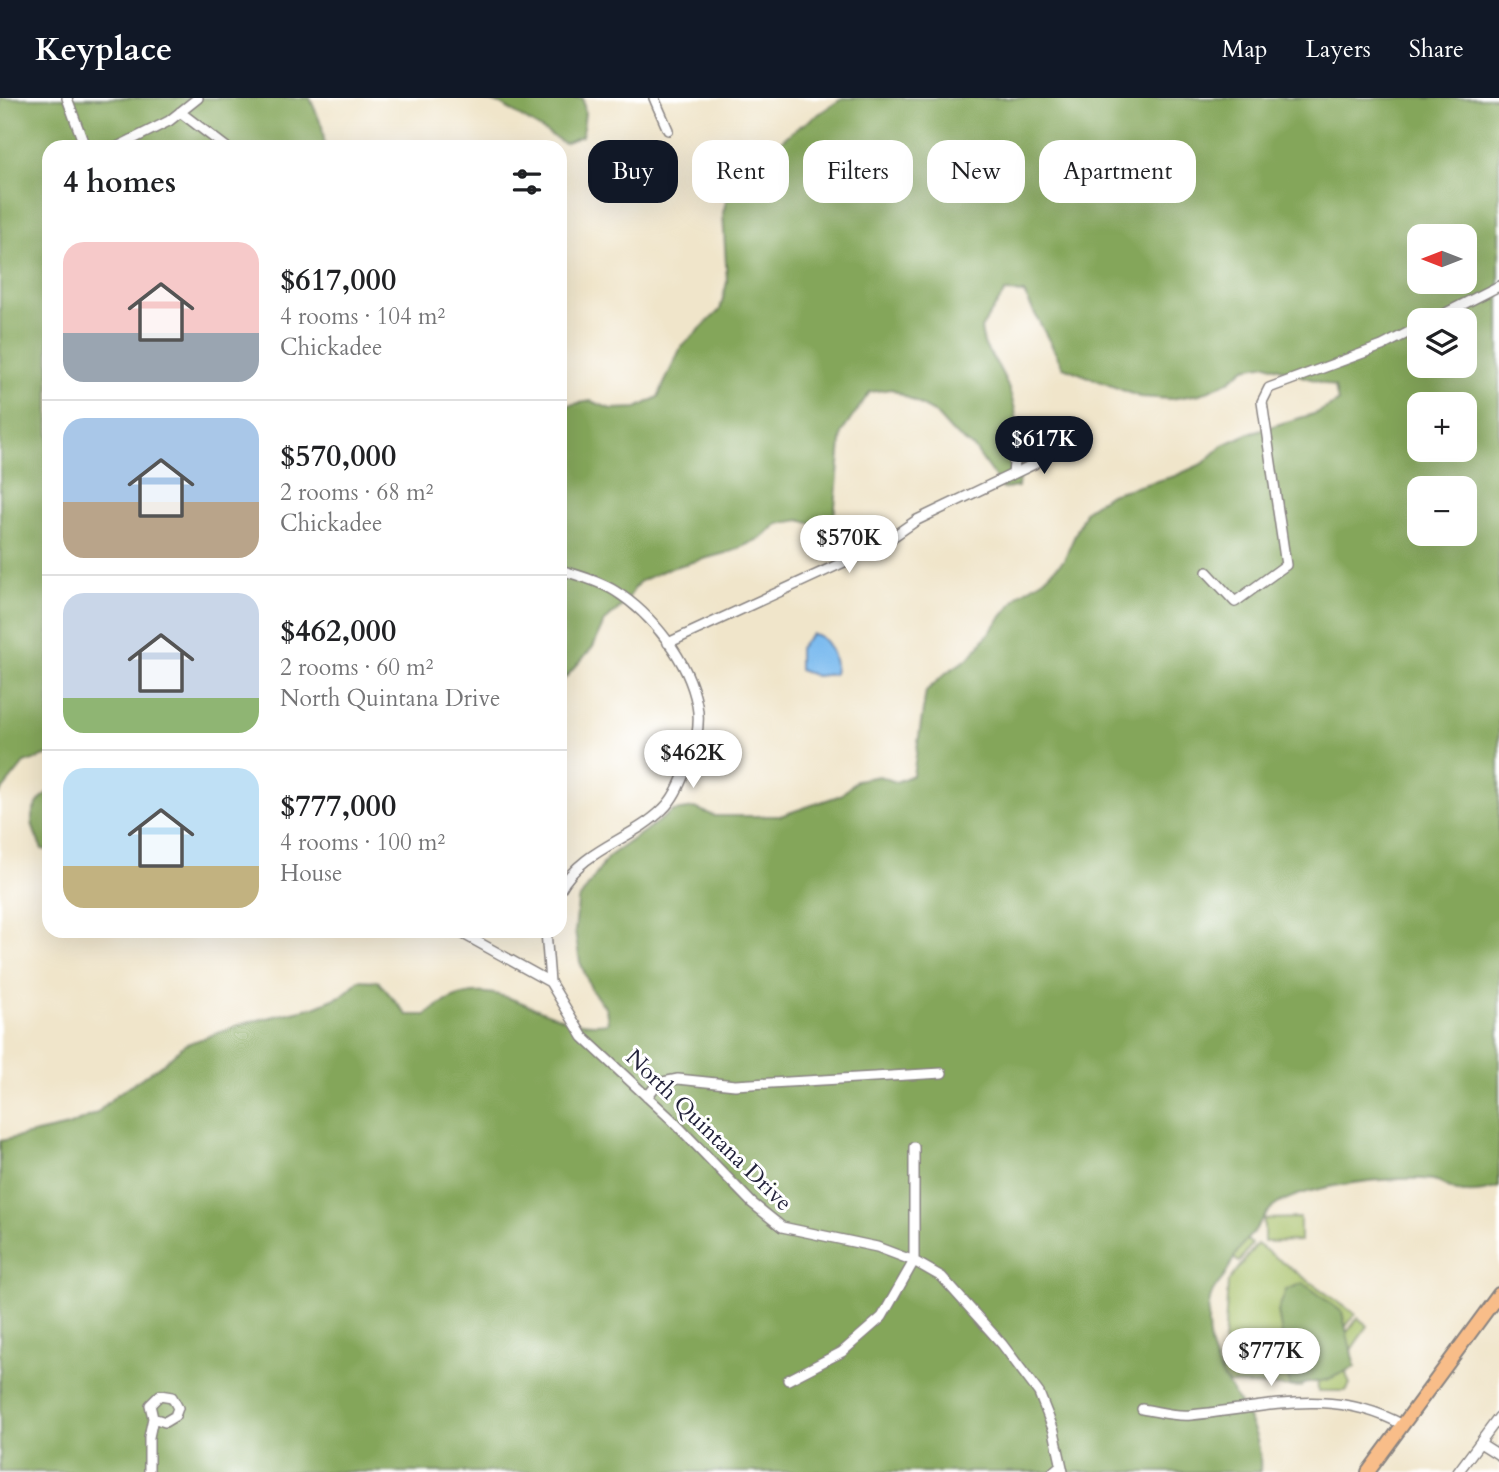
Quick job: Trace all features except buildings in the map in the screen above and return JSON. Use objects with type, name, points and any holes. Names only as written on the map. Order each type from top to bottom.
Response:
[{"type":"main road","points":[[1368,1472],[1499,1294]]},
{"type":"street","points":[[67,98],[82,140]]},
{"type":"street","points":[[130,140],[180,112],[198,98]]},
{"type":"street","points":[[654,98],[668,130]]},
{"type":"street","points":[[180,112],[217,140]]},
{"type":"street","points":[[1456,308],[1499,286]]},
{"type":"street","points":[[1207,572],[1235,602],[1286,565],[1262,402],[1269,388],[1382,346],[1407,333]]},
{"type":"street","points":[[668,643],[881,545],[917,520],[1034,464],[1046,447],[1040,436],[1025,435],[1016,442],[1013,474]]},
{"type":"street","points":[[567,573],[613,590],[643,612],[668,643],[688,679],[697,706],[697,730],[691,757],[678,789],[663,809],[583,862],[567,881]]},
{"type":"street","points":[[471,938],[550,982]]},
{"type":"street","name":"North Quintana Drive","points":[[547,938],[550,982],[583,1037],[752,1203],[782,1227],[877,1247],[914,1261],[942,1277],[1002,1344],[1039,1393],[1054,1431],[1062,1468]]},
{"type":"street","points":[[647,1097],[658,1083],[678,1079],[736,1085],[942,1073]]},
{"type":"street","points":[[788,1380],[842,1352],[882,1317],[914,1261],[914,1147]]},
{"type":"street","points":[[1142,1409],[1188,1416],[1292,1401],[1345,1405],[1403,1425]]},
{"type":"street","points":[[149,1472],[149,1437],[153,1418]]},
{"type":"street","points":[[1458,1472],[1499,1418]]},
{"type":"street","points":[[1480,1443],[1499,1455]]},
{"type":"street","points":[[1053,1472],[1062,1468]]},
{"type":"green space","points":[[0,98],[310,98],[322,126],[324,140],[129,140],[126,136],[112,140],[42,140],[42,757],[24,763],[0,793]]},
{"type":"green space","points":[[478,98],[583,98],[585,113],[582,136],[567,142],[559,140],[500,104]]},
{"type":"green space","points":[[843,98],[1499,98],[1499,1187],[1467,1192],[1457,1191],[1433,1180],[1374,1181],[1304,1193],[1286,1200],[1266,1214],[1239,1249],[1213,1291],[1208,1318],[1211,1347],[1217,1365],[1254,1431],[1259,1450],[1260,1472],[0,1472],[0,1141],[68,1126],[97,1113],[116,1095],[164,1063],[184,1045],[245,1023],[314,1007],[343,995],[359,980],[378,981],[407,1015],[426,1015],[451,999],[474,993],[518,1001],[561,1018],[584,1023],[608,1023],[606,1008],[592,991],[580,962],[575,932],[578,901],[608,857],[673,811],[695,808],[715,816],[780,816],[841,795],[857,780],[879,776],[896,782],[913,775],[926,691],[970,657],[1020,594],[1044,579],[1064,560],[1086,510],[1110,494],[1175,476],[1204,463],[1223,445],[1252,432],[1317,413],[1338,402],[1335,387],[1267,364],[1245,368],[1228,382],[1200,394],[1171,399],[1140,397],[1063,367],[1024,293],[1005,292],[981,328],[985,345],[1005,379],[1015,409],[1020,441],[1018,487],[1003,489],[974,448],[952,432],[934,412],[892,389],[870,392],[842,432],[834,518],[816,525],[800,520],[778,524],[761,538],[733,551],[667,569],[639,582],[624,604],[604,622],[593,647],[567,676],[567,406],[591,401],[611,409],[637,408],[658,397],[681,347],[720,310],[727,282],[723,213],[726,203],[789,203],[789,140],[782,140]]},
{"type":"green space","points":[[42,798],[42,849],[32,824],[36,805]]},
{"type":"green space","points":[[1300,1218],[1300,1241],[1264,1242],[1264,1219]]},
{"type":"green space","points":[[1237,1233],[1252,1244],[1239,1262],[1224,1251]]},
{"type":"green space","points":[[1257,1244],[1355,1314],[1302,1387],[1229,1384],[1222,1376],[1228,1282]]},
{"type":"green space","points":[[1303,1283],[1342,1312],[1355,1367],[1327,1380],[1290,1386],[1278,1311],[1286,1290]]},
{"type":"green space","points":[[1358,1318],[1368,1326],[1347,1360],[1350,1384],[1346,1391],[1318,1391],[1317,1372]]},
{"type":"water","points":[[811,634],[822,638],[830,649],[834,674],[816,676],[799,670],[799,648]]}]
